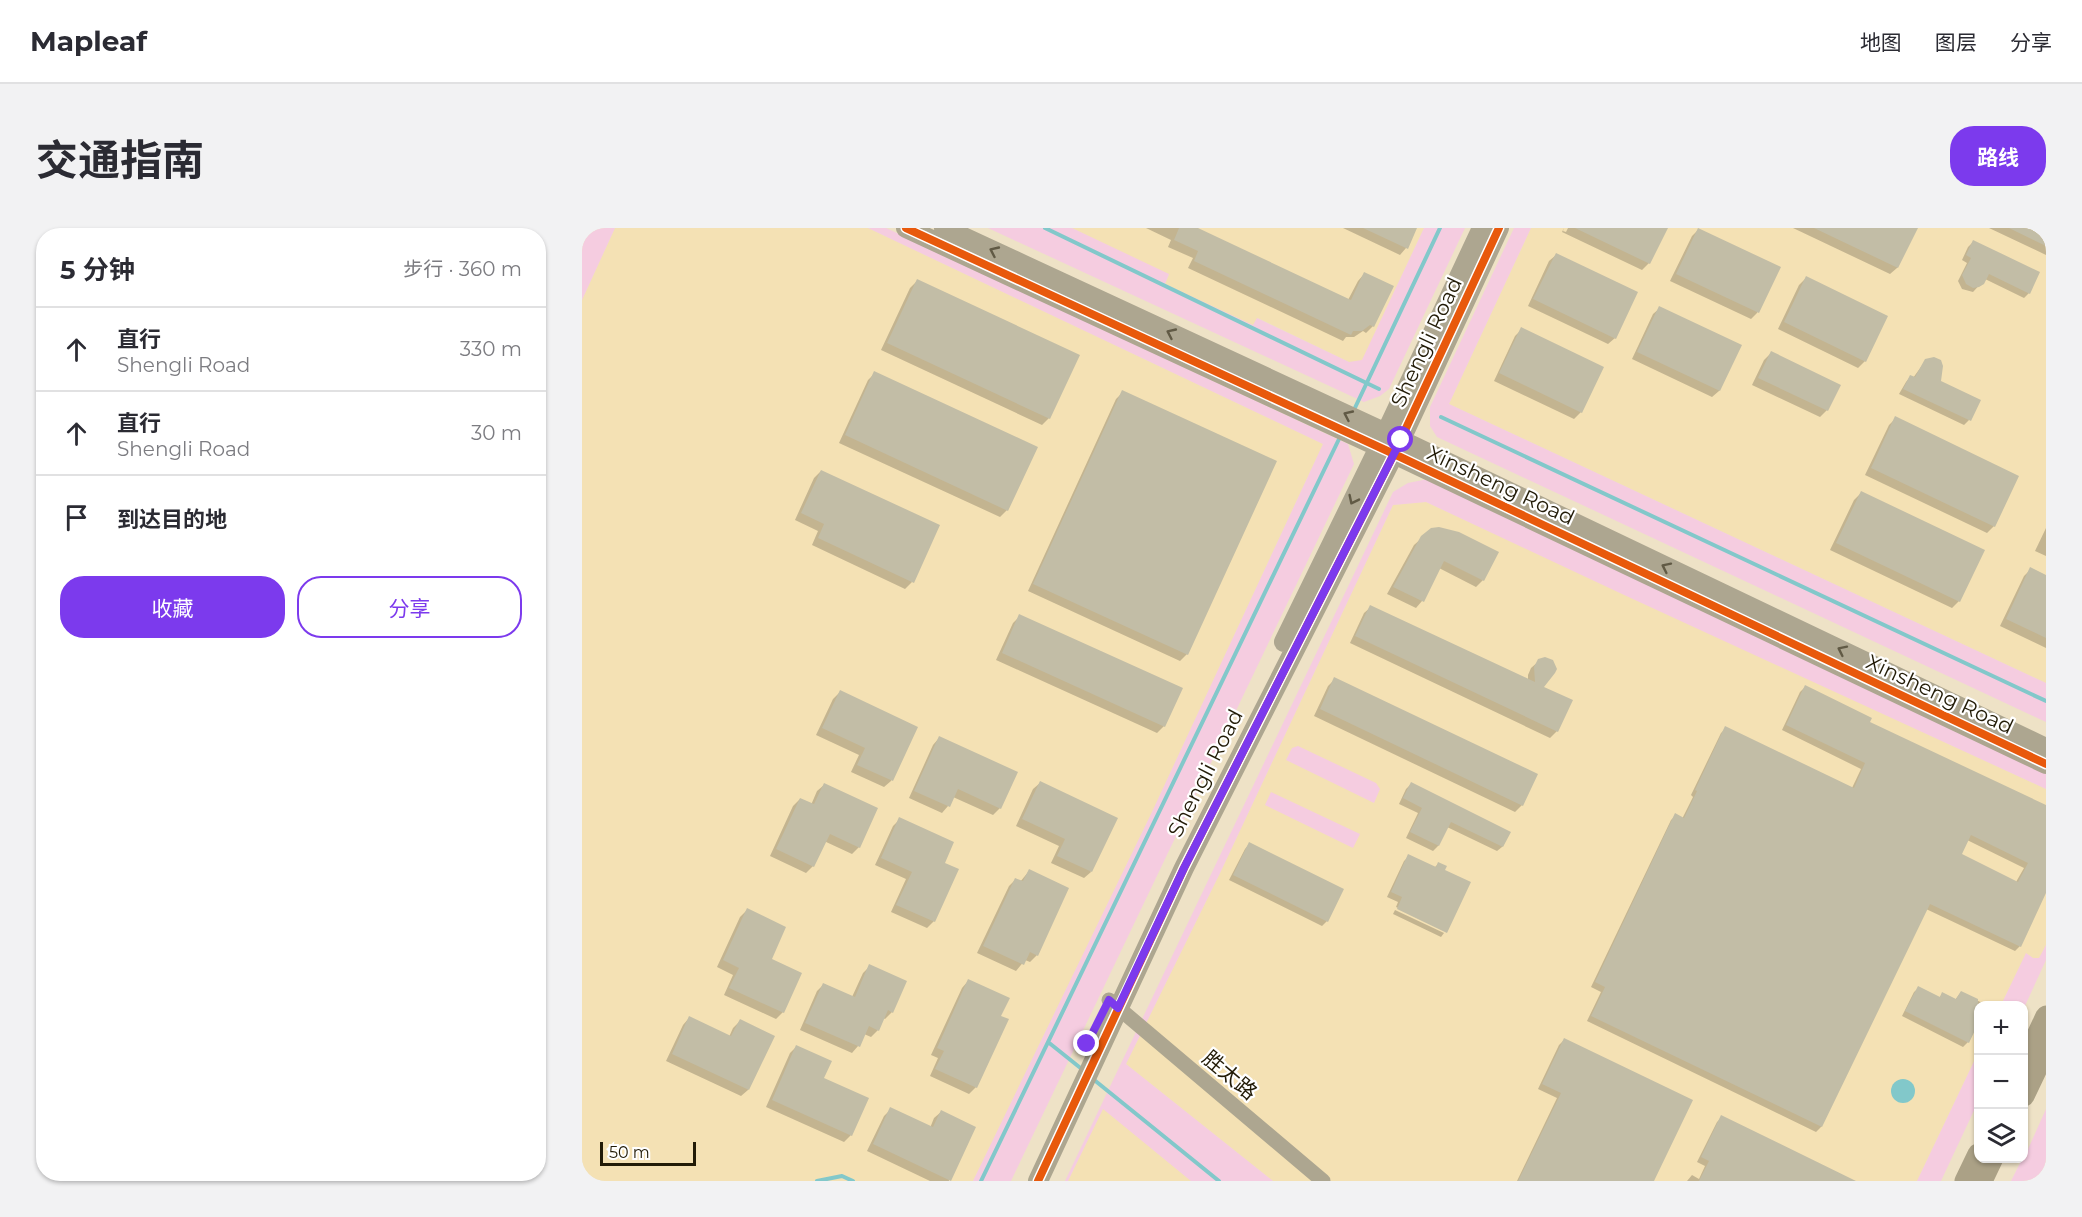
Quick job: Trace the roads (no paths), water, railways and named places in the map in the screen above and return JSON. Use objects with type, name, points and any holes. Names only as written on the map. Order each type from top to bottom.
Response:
[{"type":"main road","points":[[2028,1055],[2046,1016]]},
{"type":"main road","points":[[2028,1088],[2046,1050]]},
{"type":"main road","points":[[1965,1181],[1974,1162]]},
{"type":"main road","points":[[1982,1181],[1991,1163]]},
{"type":"street","name":"Xinsheng Road","points":[[906,228],[1390,444],[2046,748]]},
{"type":"street","name":"Xinsheng Road","points":[[944,228],[2046,764]]},
{"type":"street","name":"Shengli Road","points":[[1390,444],[1482,228]]},
{"type":"street","name":"Shengli Road","points":[[1023,1181],[1075,1084],[1113,1004],[1174,863],[1499,228]]},
{"type":"street","name":"胜太路","points":[[1113,1004],[1323,1181]]},
{"type":"street","name":"Shengli Road","points":[[1038,1181],[1075,1084]]},
{"type":"water","points":[[1903,1079],[1912,1082],[1915,1091],[1912,1100],[1903,1103],[1894,1100],[1891,1091],[1894,1082]]},
{"type":"waterway","points":[[1045,228],[1379,389]]},
{"type":"waterway","points":[[1353,412],[1440,228]]},
{"type":"waterway","points":[[1441,417],[2046,701]]},
{"type":"waterway","points":[[981,1181],[1340,437]]},
{"type":"waterway","points":[[1048,1042],[1083,1070]]},
{"type":"waterway","points":[[1093,1079],[1219,1181]]},
{"type":"waterway","points":[[817,1181],[842,1176],[853,1181]]}]
